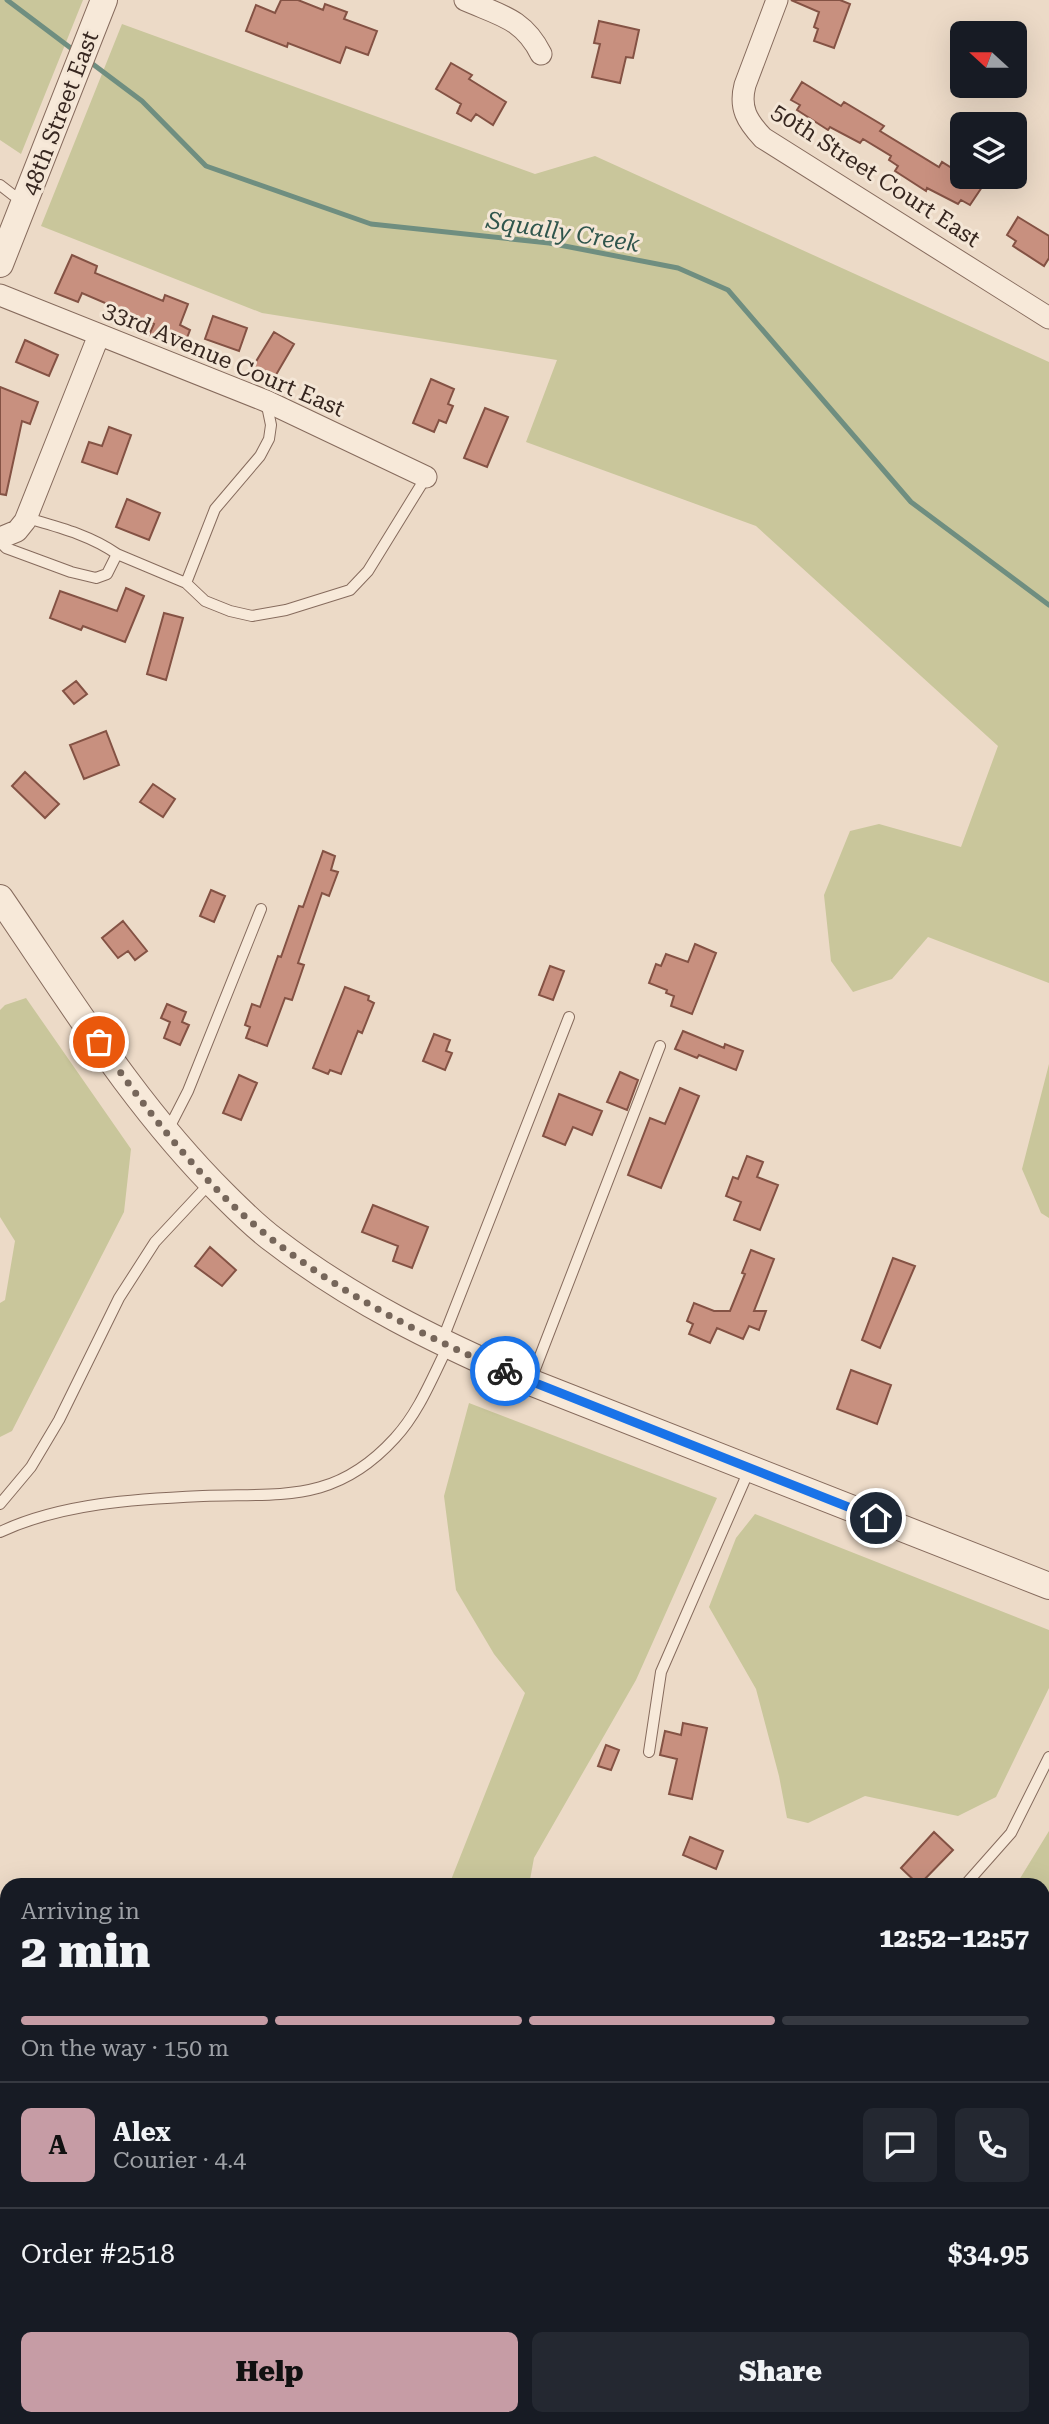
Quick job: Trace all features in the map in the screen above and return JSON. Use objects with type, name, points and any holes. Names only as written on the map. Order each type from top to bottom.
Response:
[{"type":"street","name":"48th Street East","points":[[0,264],[104,0]]},
{"type":"street","points":[[465,0],[520,24],[533,38],[541,54]]},
{"type":"street","name":"50th Street Court East","points":[[777,0],[741,99],[750,125],[763,138],[1049,318]]},
{"type":"street","name":"33rd Avenue Court East","points":[[0,295],[266,401],[426,477]]},
{"type":"street","points":[[3,539],[17,531],[26,517],[99,335]]},
{"type":"street","points":[[0,898],[128,1084],[167,1133],[211,1182],[273,1240],[339,1286],[444,1345],[530,1382],[1049,1586]]},
{"type":"lane","points":[[0,184],[13,195],[28,194]]},
{"type":"lane","points":[[186,583],[215,509],[260,456],[269,439],[271,425],[266,401]]},
{"type":"lane","points":[[26,517],[86,536],[117,554],[186,583],[205,601],[252,616],[286,610],[350,590],[368,571],[426,477]]},
{"type":"lane","points":[[3,539],[6,548],[40,562],[96,578],[107,574],[117,554]]},
{"type":"lane","points":[[167,1133],[188,1091],[261,909]]},
{"type":"lane","points":[[0,1532],[40,1517],[112,1502],[205,1496],[273,1496],[307,1492],[337,1482],[364,1466],[394,1438],[416,1409],[444,1345],[569,1017]]},
{"type":"lane","points":[[530,1382],[660,1046]]},
{"type":"lane","points":[[0,1504],[31,1467],[60,1420],[119,1298],[155,1242],[211,1182]]},
{"type":"lane","points":[[649,1752],[661,1672],[750,1468]]},
{"type":"lane","points":[[971,1878],[1011,1833],[1049,1757]]},
{"type":"shaded area","points":[[0,0],[83,0],[21,154],[0,140]]},
{"type":"shaded area","points":[[122,24],[535,174],[595,156],[1049,362],[1049,983],[928,937],[892,979],[853,992],[831,961],[824,895],[850,831],[879,824],[961,847],[998,746],[756,526],[526,442],[557,360],[262,313],[41,226]]},
{"type":"shaded area","points":[[26,998],[131,1149],[124,1212],[12,1431],[0,1437],[0,1303],[5,1300],[15,1241],[0,1217],[0,1010],[5,1005]]},
{"type":"shaded area","points":[[1049,1064],[1049,1218],[1041,1213],[1022,1169]]},
{"type":"shaded area","points":[[469,1403],[717,1498],[636,1680],[534,1858],[530,1878],[452,1878],[525,1693],[494,1654],[456,1590],[444,1496]]},
{"type":"shaded area","points":[[755,1514],[1049,1630],[1049,1688],[996,1797],[958,1816],[865,1796],[808,1823],[787,1818],[756,1689],[709,1607],[736,1538]]},
{"type":"shaded area","points":[[1049,1831],[1049,1878],[1020,1878]]},
{"type":"building","points":[[281,0],[298,0],[323,10],[325,4],[347,12],[344,19],[377,31],[368,55],[346,47],[340,63],[288,43],[287,47],[246,31],[256,5],[275,13]]},
{"type":"building","points":[[791,0],[840,0],[850,4],[834,48],[814,41],[818,29],[814,27],[819,12]]},
{"type":"building","points":[[599,21],[639,30],[633,58],[626,57],[620,83],[592,77],[600,44],[594,43]]},
{"type":"building","points":[[451,63],[472,75],[469,79],[506,102],[493,125],[476,114],[471,121],[457,113],[461,104],[436,89]]},
{"type":"building","points":[[802,82],[841,106],[844,102],[884,126],[880,131],[939,167],[942,162],[950,167],[950,189],[981,189],[970,205],[961,200],[958,204],[927,188],[926,191],[895,171],[898,166],[889,160],[891,156],[863,139],[860,143],[830,127],[828,130],[797,110],[800,105],[791,100]]},
{"type":"building","points":[[1018,217],[1049,236],[1049,258],[1044,266],[1013,246],[1016,241],[1007,235]]},
{"type":"building","points":[[72,255],[97,266],[95,273],[163,301],[165,295],[188,304],[180,325],[190,330],[185,343],[174,338],[172,344],[149,335],[154,324],[82,293],[78,302],[55,293]]},
{"type":"building","points":[[213,316],[247,328],[239,351],[205,339]]},
{"type":"building","points":[[274,332],[294,344],[273,380],[252,368]]},
{"type":"building","points":[[25,340],[58,355],[49,376],[16,362]]},
{"type":"building","points":[[431,379],[454,389],[448,404],[453,406],[446,423],[439,420],[434,432],[413,423]]},
{"type":"building","points":[[0,387],[38,402],[30,424],[22,421],[6,495],[0,494]]},
{"type":"building","points":[[485,408],[508,417],[487,467],[464,458]]},
{"type":"building","points":[[109,427],[131,435],[117,474],[82,462],[89,442],[102,446]]},
{"type":"building","points":[[127,499],[160,513],[149,540],[116,527]]},
{"type":"building","points":[[126,588],[144,596],[125,642],[83,626],[81,630],[50,618],[60,591],[117,611]]},
{"type":"building","points":[[164,613],[183,618],[166,680],[147,674]]},
{"type":"building","points":[[76,681],[87,694],[74,704],[63,691]]},
{"type":"building","points":[[106,731],[119,765],[84,779],[70,745]]},
{"type":"building","points":[[25,772],[59,804],[45,818],[12,786]]},
{"type":"building","points":[[153,784],[175,799],[163,817],[140,802]]},
{"type":"building","points":[[323,851],[335,856],[331,870],[338,872],[329,896],[322,893],[298,963],[304,965],[292,1000],[285,998],[267,1046],[246,1038],[250,1027],[245,1025],[252,1004],[260,1007],[299,906],[303,907]]},
{"type":"building","points":[[211,890],[225,896],[214,922],[200,916]]},
{"type":"building","points":[[123,921],[147,951],[135,960],[128,951],[118,958],[102,938]]},
{"type":"building","points":[[695,944],[716,953],[692,1014],[671,1006],[674,996],[649,983],[656,964],[661,966],[666,954],[688,962]]},
{"type":"building","points":[[550,966],[564,971],[553,1000],[539,995]]},
{"type":"building","points":[[345,987],[369,996],[368,1000],[374,1003],[362,1033],[358,1031],[341,1074],[330,1070],[328,1074],[313,1068]]},
{"type":"building","points":[[167,1004],[186,1012],[182,1022],[189,1025],[180,1045],[164,1038],[170,1022],[161,1018]]},
{"type":"building","points":[[683,1031],[724,1048],[725,1044],[743,1051],[736,1070],[699,1055],[697,1058],[675,1049]]},
{"type":"building","points":[[434,1034],[450,1040],[446,1051],[452,1053],[445,1070],[423,1061]]},
{"type":"building","points":[[620,1072],[638,1080],[627,1110],[607,1102]]},
{"type":"building","points":[[239,1075],[257,1083],[241,1120],[223,1113]]},
{"type":"building","points":[[680,1088],[699,1096],[661,1188],[628,1175],[650,1118],[665,1124]]},
{"type":"building","points":[[559,1094],[602,1111],[592,1135],[573,1127],[565,1145],[543,1136]]},
{"type":"building","points":[[747,1156],[763,1162],[757,1177],[778,1185],[760,1230],[734,1220],[741,1202],[726,1196],[733,1177],[738,1179]]},
{"type":"building","points":[[373,1205],[428,1227],[412,1268],[393,1261],[398,1246],[362,1232]]},
{"type":"building","points":[[210,1247],[236,1270],[222,1286],[195,1266]]},
{"type":"building","points":[[751,1250],[774,1259],[754,1311],[766,1311],[759,1330],[749,1326],[743,1339],[717,1328],[710,1343],[689,1334],[693,1324],[687,1321],[694,1303],[714,1311],[730,1311],[745,1274],[742,1273]]},
{"type":"building","points":[[893,1258],[915,1266],[880,1348],[862,1340]]},
{"type":"building","points":[[851,1370],[891,1385],[877,1424],[837,1409]]},
{"type":"building","points":[[683,1723],[707,1728],[692,1799],[669,1794],[677,1759],[660,1755],[665,1731],[681,1735]]},
{"type":"building","points":[[606,1745],[619,1750],[611,1770],[598,1766]]},
{"type":"building","points":[[934,1832],[953,1850],[926,1878],[912,1878],[901,1868]]},
{"type":"building","points":[[690,1837],[723,1851],[716,1869],[683,1855]]},
{"type":"waterway","name":"Squally Creek","points":[[7,0],[76,52]]},
{"type":"waterway","name":"Squally Creek","points":[[90,62],[142,101],[206,166],[371,224],[549,243],[678,268],[728,290],[911,502],[1049,605]]},
{"type":"way so far","points":[[99,1042],[154,1118],[182,1150],[241,1212],[273,1240],[339,1286],[417,1331],[505,1371]]},
{"type":"route","points":[[505,1371],[876,1518]]}]
